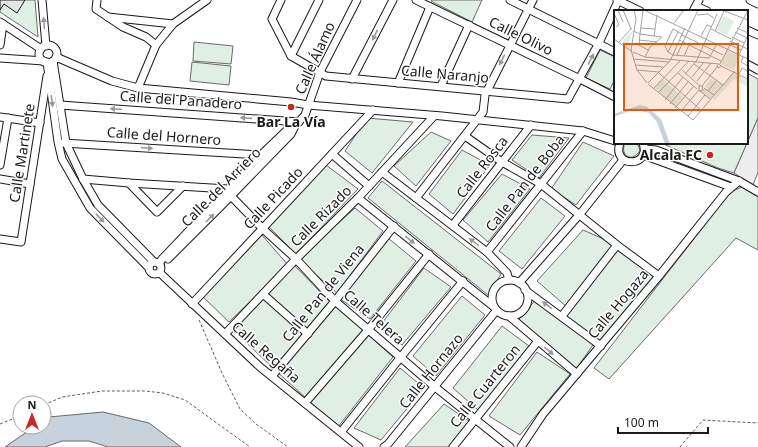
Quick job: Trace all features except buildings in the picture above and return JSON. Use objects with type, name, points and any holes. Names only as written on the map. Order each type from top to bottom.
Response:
[{"type":"street","points":[[42,0],[43,47],[41,58],[138,88],[582,130],[614,141]]},
{"type":"street","points":[[97,0],[96,9],[123,27],[146,36],[156,45]]},
{"type":"street","points":[[138,88],[156,45],[173,24],[207,0]]},
{"type":"street","points":[[280,0],[272,19],[291,56]]},
{"type":"street","points":[[291,56],[319,0]]},
{"type":"street","name":"Calle Álamo","points":[[308,105],[320,72],[357,0]]},
{"type":"street","points":[[352,79],[393,0]]},
{"type":"street","name":"Calle Olivo","points":[[416,0],[614,96]]},
{"type":"street","points":[[510,0],[614,51]]},
{"type":"street","points":[[416,198],[483,112],[485,94],[533,0]]},
{"type":"street","points":[[580,79],[599,43],[618,0],[638,10]]},
{"type":"street","points":[[750,0],[758,4]]},
{"type":"street","points":[[398,83],[430,7]]},
{"type":"street","points":[[106,16],[173,24]]},
{"type":"street","points":[[0,45],[2,23],[43,47],[54,47],[57,52],[50,62],[58,142],[62,159],[90,208],[156,264]]},
{"type":"street","points":[[441,86],[469,26]]},
{"type":"street","points":[[748,30],[758,35]]},
{"type":"street","name":"Calle Naranjo","points":[[291,56],[326,76],[487,90],[568,99],[580,79]]},
{"type":"street","points":[[0,58],[50,62]]},
{"type":"street","points":[[50,62],[60,105],[66,143],[83,178],[98,205],[161,269],[160,272],[152,274],[150,271],[156,264]]},
{"type":"street","name":"Calle Martinete","points":[[0,239],[21,242],[50,62]]},
{"type":"street","points":[[748,65],[758,70]]},
{"type":"street","name":"Calle del Panadero","points":[[60,105],[297,124]]},
{"type":"street","name":"Calle del Arriero","points":[[156,264],[292,134],[297,124],[305,115],[308,105]]},
{"type":"street","name":"Calle Picado","points":[[192,304],[374,110]]},
{"type":"street","name":"Calle Rizado","points":[[225,334],[296,259],[358,198],[434,116]]},
{"type":"street","points":[[0,117],[40,123]]},
{"type":"street","points":[[0,165],[8,118]]},
{"type":"street","name":"Calle del Arriero","points":[[230,193],[261,155],[287,130],[297,124]]},
{"type":"street","name":"Calle Rosca","points":[[453,226],[531,125]]},
{"type":"street","name":"Calle Pan de Boba","points":[[487,252],[582,130]]},
{"type":"street","points":[[465,136],[502,162],[541,184],[659,276]]},
{"type":"street","name":"Calle del Hornero","points":[[58,142],[261,155]]},
{"type":"street","points":[[620,144],[618,152],[623,160],[632,162],[636,161],[643,149]]},
{"type":"street","points":[[643,149],[656,150],[739,181],[758,192]]},
{"type":"street","points":[[643,149],[731,187]]},
{"type":"street","points":[[332,154],[369,186]]},
{"type":"street","points":[[519,283],[580,214],[623,160]]},
{"type":"street","points":[[382,172],[487,252],[507,273],[509,280]]},
{"type":"street","points":[[83,178],[129,183],[184,186],[230,193]]},
{"type":"street","points":[[0,179],[30,184]]},
{"type":"street","name":"Calle Hogaza","points":[[521,447],[543,414],[659,276],[731,187],[739,181]]},
{"type":"street","points":[[129,183],[158,212],[184,186]]},
{"type":"street","name":"Calle Telera","points":[[230,193],[263,229],[296,259],[335,301],[400,358],[510,447]]},
{"type":"street","points":[[358,198],[502,314],[515,316],[521,312],[525,308],[528,298],[526,290]]},
{"type":"street","name":"Calle Pan de Viena","points":[[272,376],[335,301],[394,226]]},
{"type":"street","points":[[562,316],[617,244]]},
{"type":"street","points":[[305,403],[368,330],[429,254]]},
{"type":"street","name":"Calle Regaña","points":[[160,272],[192,304],[272,376],[359,447]]},
{"type":"street","points":[[495,309],[492,301],[494,290],[497,285],[509,280],[519,283],[526,290],[600,346]]},
{"type":"street","points":[[341,432],[463,282]]},
{"type":"street","points":[[263,294],[308,334]]},
{"type":"street","name":"Calle Hornazo","points":[[384,447],[435,387],[495,309]]},
{"type":"street","points":[[509,316],[577,374]]},
{"type":"street","name":"Calle Cuarteron","points":[[453,447],[538,342]]},
{"type":"path","points":[[198,318],[222,373],[240,409],[256,424],[288,447]]},
{"type":"path","points":[[52,401],[62,397],[102,391],[145,391],[163,393],[185,400],[250,447]]},
{"type":"path","points":[[0,424],[12,419]]},
{"type":"path","points":[[680,447],[703,420],[758,423]]},
{"type":"green space","points":[[0,0],[35,0],[38,37],[0,12]]},
{"type":"green space","points":[[482,0],[472,22],[431,1]]},
{"type":"green space","points":[[194,42],[233,46],[231,64],[193,61]]},
{"type":"green space","points":[[600,50],[614,57],[614,81],[610,89],[586,78]]},
{"type":"green space","points":[[192,62],[231,66],[229,85],[190,81]]},
{"type":"green space","points":[[748,74],[758,79],[758,118],[748,141]]},
{"type":"green space","points":[[367,118],[413,122],[372,173],[345,151]]},
{"type":"green space","points":[[431,132],[451,141],[416,186],[394,166]]},
{"type":"green space","points":[[532,135],[569,138],[539,178],[512,160]]},
{"type":"green space","points":[[583,142],[614,156],[576,205],[551,189]]},
{"type":"green space","points":[[625,144],[637,144],[640,150],[634,156],[628,157],[624,152]]},
{"type":"green space","points":[[663,144],[747,144],[734,173],[718,168]]},
{"type":"green space","points":[[462,150],[490,165],[453,214],[429,194]]},
{"type":"green space","points":[[326,165],[358,189],[296,254],[268,226]]},
{"type":"green space","points":[[502,174],[530,189],[488,242],[463,220]]},
{"type":"green space","points":[[382,181],[501,274],[488,295],[368,198]]},
{"type":"green space","points":[[742,187],[758,197],[758,250],[736,238],[609,379],[594,368],[730,192]]},
{"type":"green space","points":[[541,198],[565,216],[522,269],[499,251]]},
{"type":"green space","points":[[355,208],[383,231],[337,293],[298,259]]},
{"type":"green space","points":[[583,230],[617,245],[659,276],[601,346],[595,342],[574,372],[516,323],[537,298],[562,316],[568,308],[537,281]]},
{"type":"green space","points":[[261,234],[288,265],[229,322],[202,296]]},
{"type":"green space","points":[[388,238],[416,261],[370,319],[340,299]]},
{"type":"green space","points":[[293,264],[330,302],[274,369],[232,329]]},
{"type":"green space","points":[[424,268],[451,287],[402,345],[379,327]]},
{"type":"green space","points":[[462,296],[485,315],[436,376],[413,356]]},
{"type":"green space","points":[[333,303],[393,357],[338,427],[276,371]]},
{"type":"green space","points":[[502,326],[529,346],[478,410],[453,388]]},
{"type":"green space","points":[[537,352],[570,374],[520,435],[489,416]]},
{"type":"green space","points":[[400,368],[424,388],[381,440],[354,428]]},
{"type":"green space","points":[[444,404],[469,421],[448,447],[405,447]]},
{"type":"shaded area","points":[[758,118],[758,172],[753,185],[734,173],[747,144],[748,144]]},
{"type":"shaded area","points":[[103,412],[149,423],[181,447],[108,447],[89,441],[62,441],[45,447],[5,447],[22,435],[52,435],[52,417]]},
{"type":"place","name":"Bar La Vía","points":[[291,107]]},
{"type":"place","name":"Alcala FC","points":[[710,155]]}]
